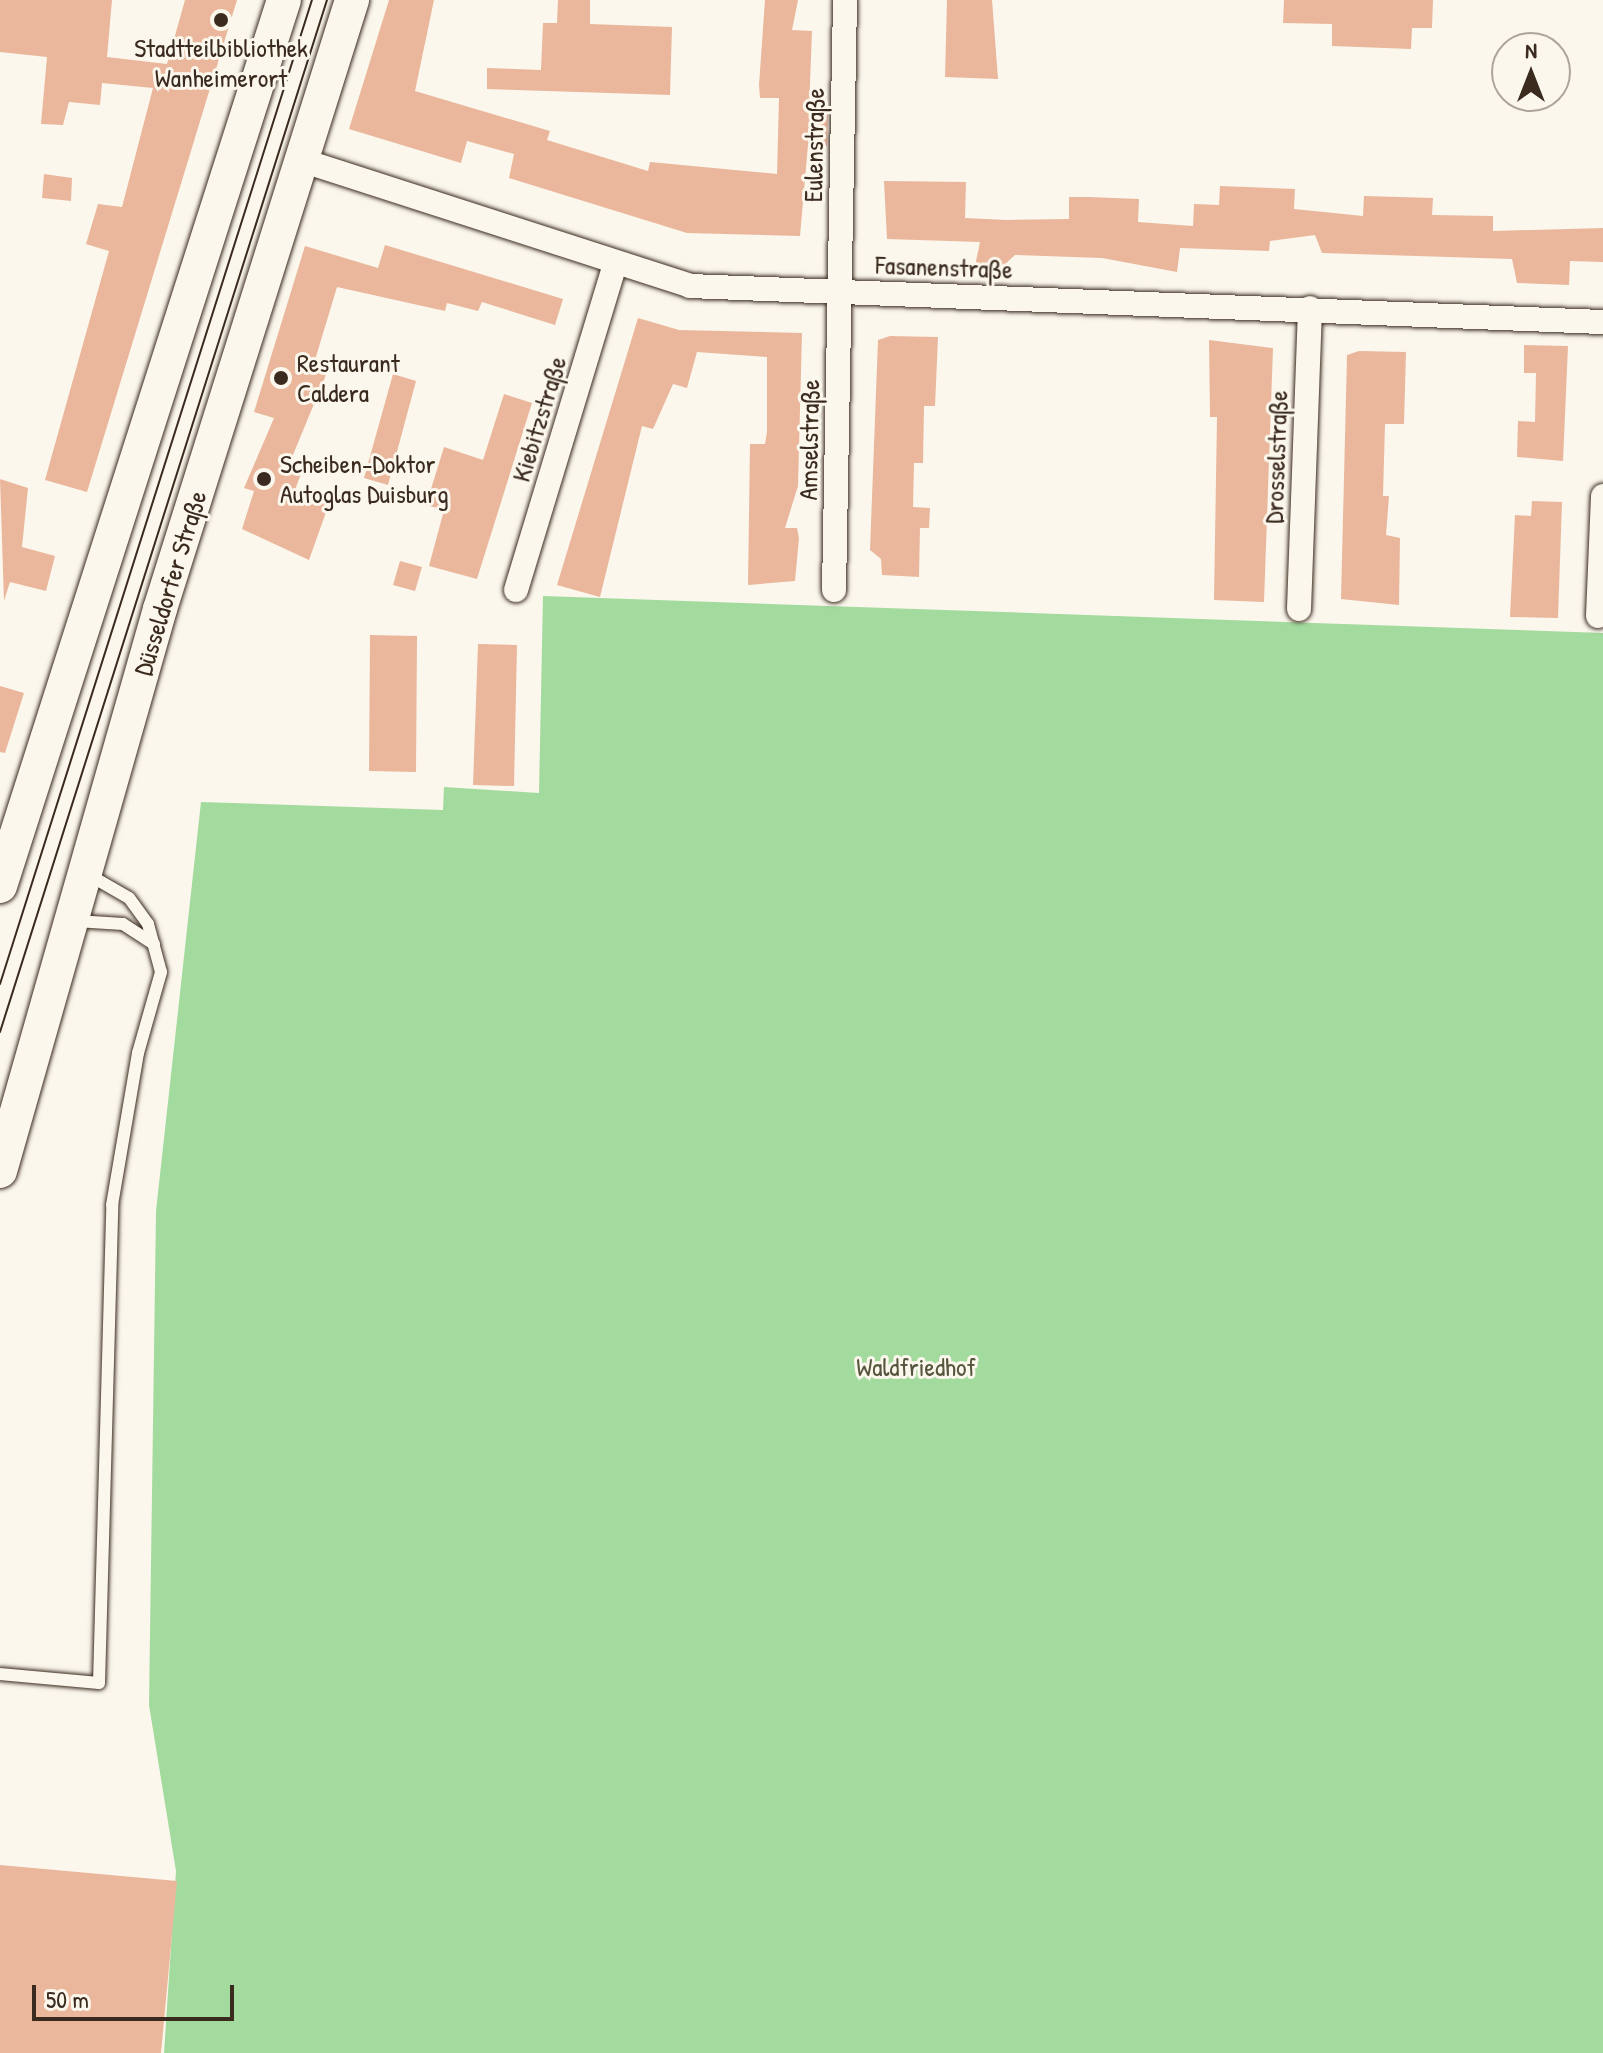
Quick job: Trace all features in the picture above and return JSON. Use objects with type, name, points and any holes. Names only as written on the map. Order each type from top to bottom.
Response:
[{"type":"main road","points":[[1,878],[284,0]]},
{"type":"main road","name":"Düsseldorfer Straße","points":[[0,1171],[76,921],[160,609],[352,0]]},
{"type":"street","name":"Eulenstraße","points":[[839,291],[845,0]]},
{"type":"street","name":"Fasanenstraße","points":[[301,160],[690,286],[1310,308],[1603,322]]},
{"type":"street","name":"Kiebitzstraße","points":[[516,590],[615,264]]},
{"type":"street","name":"Amselstraße","points":[[834,590],[839,291]]},
{"type":"street","name":"Drosselstraße","points":[[1299,609],[1310,308]]},
{"type":"street","points":[[1598,616],[1603,496]]},
{"type":"lane","points":[[0,1674],[99,1683],[112,1205],[138,1053],[161,972],[157,947],[129,898],[89,875]]},
{"type":"lane","points":[[76,921],[123,924],[157,947]]},
{"type":"green space","name":"Waldfriedhof","points":[[543,596],[1603,633],[1603,2053],[164,2053],[176,1871],[149,1705],[156,1211],[201,802],[443,810],[444,787],[539,793]]},
{"type":"building","points":[[0,0],[112,0],[107,57],[167,64],[185,0],[237,0],[87,492],[45,480],[109,251],[86,244],[98,204],[122,207],[153,88],[102,83],[100,105],[69,102],[63,125],[41,124],[47,57],[0,52]]},
{"type":"building","points":[[389,0],[434,0],[415,91],[550,131],[547,140],[648,171],[650,162],[777,174],[779,98],[760,98],[759,85],[765,0],[798,0],[792,30],[812,31],[809,109],[828,110],[827,146],[808,145],[800,236],[687,233],[509,178],[514,154],[467,141],[461,163],[349,129]]},
{"type":"building","points":[[558,0],[590,0],[590,24],[672,27],[670,95],[487,89],[487,68],[541,70],[543,23],[557,23]]},
{"type":"building","points":[[947,0],[992,0],[998,79],[945,77]]},
{"type":"building","points":[[1284,0],[1433,0],[1432,28],[1412,28],[1411,49],[1332,46],[1332,24],[1283,23]]},
{"type":"building","points":[[44,174],[72,178],[71,201],[42,198]]},
{"type":"building","points":[[884,181],[966,182],[965,218],[1069,219],[1069,197],[1089,197],[1139,199],[1138,222],[1193,226],[1194,204],[1219,205],[1220,186],[1295,189],[1294,209],[1363,216],[1364,196],[1433,198],[1432,215],[1493,216],[1493,231],[1603,228],[1603,262],[1570,261],[1569,285],[1517,283],[1512,259],[1322,253],[1315,235],[1270,241],[1269,251],[1180,248],[1177,272],[1102,258],[1015,255],[1002,267],[975,266],[980,242],[887,239]]},
{"type":"building","points":[[385,245],[563,299],[555,325],[482,302],[478,311],[447,303],[445,311],[337,287],[315,360],[330,365],[288,467],[302,471],[295,490],[330,501],[309,560],[242,529],[254,491],[244,488],[274,418],[254,412],[305,246],[378,268]]},
{"type":"building","points":[[638,318],[679,330],[802,333],[798,486],[785,528],[797,528],[799,538],[795,581],[748,585],[750,444],[765,444],[767,357],[697,352],[687,388],[673,384],[653,429],[642,426],[600,597],[557,585]]},
{"type":"building","points":[[890,336],[938,337],[935,406],[924,406],[923,463],[914,463],[913,507],[930,508],[929,528],[920,528],[919,577],[882,575],[881,559],[870,550],[878,340]]},
{"type":"building","points":[[1209,340],[1273,348],[1264,602],[1214,600],[1217,417],[1210,417]]},
{"type":"building","points":[[1524,345],[1568,346],[1563,461],[1517,457],[1518,421],[1535,422],[1536,373],[1524,373]]},
{"type":"building","points":[[1359,351],[1406,352],[1404,424],[1385,424],[1383,496],[1389,496],[1386,535],[1400,538],[1399,605],[1341,599],[1347,355]]},
{"type":"building","points":[[393,374],[416,381],[388,485],[364,478]]},
{"type":"building","points":[[504,394],[532,403],[477,579],[429,566],[444,510],[426,505],[444,447],[483,460]]},
{"type":"building","points":[[0,479],[28,488],[22,547],[55,556],[46,591],[10,582],[4,601]]},
{"type":"building","points":[[1532,501],[1562,502],[1558,618],[1510,617],[1515,515],[1531,516]]},
{"type":"building","points":[[400,561],[422,567],[415,591],[393,585]]},
{"type":"building","points":[[370,635],[417,636],[416,772],[369,771]]},
{"type":"building","points":[[478,644],[517,645],[514,786],[473,785]]},
{"type":"building","points":[[0,686],[24,693],[5,753],[0,752]]},
{"type":"building","points":[[0,1865],[177,1881],[161,2053],[0,2053]]},
{"type":"tram line","points":[[0,984],[312,0]]},
{"type":"tram line","points":[[0,1032],[327,0]]},
{"type":"place","name":"Stadtteilbibliothek Wanheimerort","points":[[221,20]]},
{"type":"place","name":"Restaurant Caldera","points":[[281,378]]},
{"type":"place","name":"Scheiben-Doktor Autoglas Duisburg","points":[[264,479]]}]
